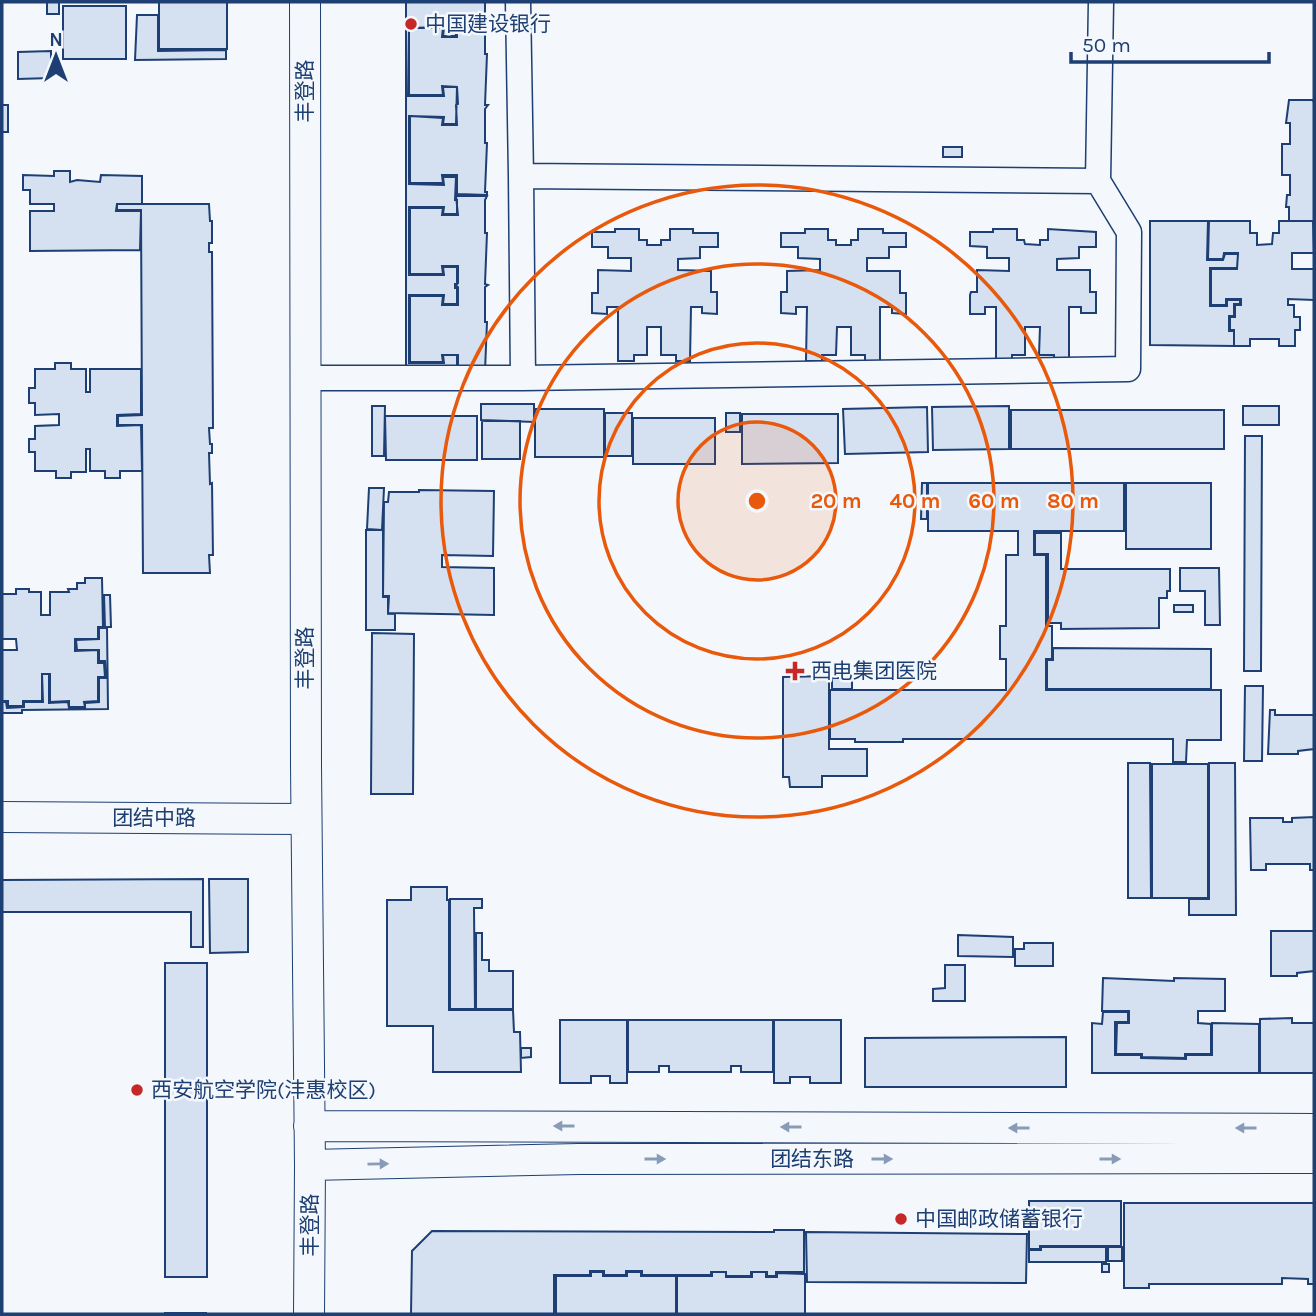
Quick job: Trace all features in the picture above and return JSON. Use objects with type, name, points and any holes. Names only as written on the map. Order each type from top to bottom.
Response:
[{"type":"street","name":"丰登路","points":[[305,2],[309,1314]]},
{"type":"street","points":[[518,2],[523,378]]},
{"type":"street","points":[[305,378],[523,378],[1128,369],[1129,232],[1098,181],[1101,2]]},
{"type":"street","points":[[521,176],[1098,181]]},
{"type":"street","name":"团结中路","points":[[2,817],[306,819]]},
{"type":"street","points":[[310,1126],[1314,1129]]},
{"type":"street","name":"团结东路","points":[[310,1165],[551,1160],[1314,1158]]},
{"type":"building","points":[[47,2],[59,2],[59,14],[47,14]]},
{"type":"building","points":[[159,2],[227,2],[227,49],[159,49]]},
{"type":"building","points":[[406,2],[485,2],[485,16],[455,16],[456,36],[443,36],[444,27],[409,28],[408,96],[444,96],[443,87],[457,87],[456,124],[443,124],[444,117],[409,116],[409,184],[444,185],[443,177],[456,177],[457,214],[443,214],[444,207],[409,207],[409,275],[444,275],[443,267],[457,267],[457,304],[443,304],[444,295],[409,295],[409,363],[444,363],[443,355],[457,355],[457,370],[406,374]]},
{"type":"building","points":[[63,6],[126,6],[126,59],[63,59]]},
{"type":"building","points":[[137,15],[158,15],[158,51],[226,50],[226,59],[135,60]]},
{"type":"building","points":[[456,17],[487,17],[487,195],[457,194],[457,175],[442,175],[443,183],[410,183],[410,116],[443,118],[442,125],[457,125],[458,104],[457,87],[442,86],[443,95],[409,95],[409,28],[443,28],[442,37],[457,37]]},
{"type":"building","points":[[51,51],[51,78],[18,79],[18,52]]},
{"type":"building","points":[[1289,100],[1313,100],[1314,103],[1314,221],[1289,221],[1289,207],[1286,207],[1287,195],[1290,195],[1290,175],[1282,175],[1282,144],[1290,144],[1290,123],[1286,123]]},
{"type":"building","points":[[2,105],[8,105],[8,132],[2,132]]},
{"type":"building","points":[[943,147],[962,147],[962,157],[943,157]]},
{"type":"building","points":[[54,171],[70,171],[70,182],[100,182],[101,175],[142,176],[142,204],[117,204],[116,211],[141,211],[140,250],[30,251],[30,211],[54,211],[54,204],[30,204],[30,190],[23,190],[23,175],[54,176]]},
{"type":"building","points":[[456,196],[487,196],[485,371],[458,371],[458,355],[442,355],[443,362],[410,362],[410,296],[443,296],[442,305],[458,305],[458,266],[442,266],[443,274],[410,274],[410,208],[443,208],[442,215],[458,215]]},
{"type":"building","points":[[117,204],[209,204],[212,221],[212,243],[209,243],[209,252],[212,252],[213,428],[209,428],[212,444],[212,453],[209,453],[213,555],[209,555],[210,573],[143,573],[142,425],[118,425],[118,416],[142,415],[141,210],[117,210]]},
{"type":"building","points":[[1150,221],[1208,221],[1207,260],[1223,260],[1225,254],[1238,254],[1237,268],[1210,268],[1210,306],[1227,306],[1227,300],[1240,300],[1240,304],[1234,304],[1234,316],[1229,316],[1229,331],[1234,331],[1234,346],[1150,345]]},
{"type":"building","points":[[1209,221],[1250,221],[1250,233],[1257,233],[1257,245],[1272,244],[1273,233],[1279,233],[1279,221],[1313,221],[1314,253],[1292,253],[1292,269],[1314,269],[1314,300],[1288,299],[1288,305],[1294,305],[1294,317],[1300,317],[1300,330],[1295,330],[1295,346],[1279,346],[1279,339],[1250,339],[1250,346],[1234,346],[1234,330],[1230,330],[1230,317],[1235,317],[1235,305],[1241,305],[1241,299],[1226,299],[1226,305],[1211,305],[1211,269],[1237,269],[1238,253],[1224,253],[1223,259],[1208,259]]},
{"type":"building","points":[[615,229],[639,229],[639,240],[647,240],[647,245],[661,245],[661,240],[670,240],[670,229],[718,233],[718,247],[700,247],[700,258],[678,259],[678,270],[711,271],[711,292],[717,292],[717,314],[702,313],[702,307],[691,307],[690,361],[676,361],[676,355],[661,355],[661,327],[647,327],[647,355],[634,355],[634,361],[618,361],[618,307],[607,307],[607,314],[592,313],[592,293],[598,293],[598,270],[631,271],[631,258],[608,258],[608,247],[592,247],[592,232],[615,232]]},
{"type":"building","points":[[805,229],[828,229],[828,240],[836,240],[836,245],[851,245],[851,240],[858,240],[858,229],[906,233],[906,247],[889,247],[889,258],[867,258],[867,271],[900,271],[900,293],[906,293],[906,314],[892,313],[892,307],[880,307],[880,361],[865,361],[865,355],[851,355],[851,327],[837,327],[836,355],[822,355],[822,361],[806,361],[807,307],[796,307],[796,314],[781,313],[781,292],[787,292],[787,271],[820,270],[820,259],[798,258],[798,247],[781,247],[781,233],[805,233]]},
{"type":"building","points":[[993,229],[1017,229],[1017,240],[1024,240],[1025,244],[1040,245],[1040,240],[1048,240],[1048,229],[1096,232],[1096,247],[1079,247],[1079,258],[1057,259],[1057,270],[1090,270],[1090,292],[1096,292],[1096,313],[1081,313],[1081,307],[1069,307],[1069,361],[1054,361],[1054,355],[1039,355],[1040,327],[1025,327],[1025,355],[1012,355],[1012,361],[996,361],[996,307],[985,307],[985,314],[970,314],[970,295],[971,292],[977,292],[977,270],[1009,271],[1009,258],[987,258],[987,247],[970,246],[970,232],[993,232]]},
{"type":"building","points":[[55,363],[71,363],[71,369],[86,369],[86,392],[90,392],[90,369],[141,369],[141,414],[117,415],[117,426],[141,425],[142,471],[120,471],[120,478],[105,478],[105,471],[90,471],[90,449],[86,449],[86,472],[71,472],[71,478],[56,478],[56,471],[35,471],[35,452],[29,452],[29,439],[35,439],[35,426],[59,425],[59,414],[35,415],[35,403],[29,403],[29,388],[35,388],[35,369],[55,369]]},
{"type":"building","points":[[481,404],[534,404],[534,422],[481,420]]},
{"type":"building","points":[[372,406],[385,406],[384,456],[372,456]]},
{"type":"building","points":[[1009,406],[1009,449],[933,450],[932,407]]},
{"type":"building","points":[[1243,406],[1279,406],[1279,425],[1243,425]]},
{"type":"building","points":[[927,407],[928,452],[845,454],[843,409]]},
{"type":"building","points":[[535,409],[604,409],[604,457],[535,457]]},
{"type":"building","points":[[1011,410],[1224,410],[1224,449],[1011,449]]},
{"type":"building","points":[[605,413],[632,413],[632,456],[605,456]]},
{"type":"building","points":[[726,413],[740,413],[740,432],[726,432]]},
{"type":"building","points":[[742,414],[838,414],[838,463],[742,464]]},
{"type":"building","points":[[385,416],[477,416],[477,460],[386,460]]},
{"type":"building","points":[[633,418],[715,418],[715,464],[633,464]]},
{"type":"building","points":[[482,421],[520,421],[520,459],[482,459]]},
{"type":"building","points":[[1245,436],[1262,436],[1261,671],[1244,671]]},
{"type":"building","points":[[922,483],[927,483],[927,519],[921,519]]},
{"type":"building","points":[[928,483],[1124,483],[1124,531],[1034,531],[1034,555],[1046,555],[1046,626],[1052,626],[1052,659],[1046,659],[1046,690],[1221,690],[1221,740],[1187,740],[1186,762],[1173,762],[1173,739],[903,739],[903,742],[855,742],[855,739],[830,739],[830,690],[1006,690],[1006,659],[1000,659],[1000,626],[1006,626],[1006,555],[1018,555],[1018,531],[928,531]]},
{"type":"building","points":[[1126,483],[1211,483],[1211,549],[1126,549]]},
{"type":"building","points":[[369,488],[384,488],[382,530],[367,529]]},
{"type":"building","points":[[494,491],[493,556],[442,555],[442,567],[494,568],[494,615],[388,613],[389,596],[383,596],[384,502],[388,502],[389,492]]},
{"type":"building","points":[[366,530],[383,530],[383,597],[388,597],[388,614],[395,614],[395,630],[366,630]]},
{"type":"building","points":[[1035,533],[1061,533],[1061,569],[1170,569],[1170,591],[1167,591],[1167,598],[1159,598],[1159,628],[1061,629],[1061,623],[1048,623],[1048,554],[1035,554]]},
{"type":"building","points":[[1180,568],[1219,568],[1220,625],[1205,625],[1205,591],[1180,591]]},
{"type":"building","points":[[85,578],[102,578],[103,627],[98,627],[98,639],[75,639],[75,651],[98,650],[98,663],[104,663],[105,677],[98,677],[98,701],[84,702],[85,707],[69,707],[69,701],[50,702],[50,674],[42,674],[42,701],[23,701],[23,706],[8,706],[8,701],[2,701],[2,650],[17,650],[16,639],[2,639],[2,594],[16,594],[16,589],[41,592],[41,615],[50,615],[50,592],[77,589],[77,583],[85,583]]},
{"type":"building","points":[[104,595],[110,595],[111,627],[107,627],[108,709],[22,710],[22,713],[2,713],[2,702],[6,702],[7,708],[24,707],[24,702],[43,702],[42,674],[49,674],[49,703],[68,702],[69,708],[85,708],[85,703],[99,702],[99,678],[106,678],[105,661],[99,661],[99,650],[77,650],[76,640],[99,639],[99,628],[105,628]]},
{"type":"building","points":[[1174,605],[1193,605],[1193,612],[1174,612]]},
{"type":"building","points":[[372,633],[414,634],[413,794],[371,794]]},
{"type":"building","points":[[1053,648],[1211,649],[1211,689],[1047,689],[1047,660],[1053,660]]},
{"type":"building","points":[[829,676],[829,749],[867,749],[867,776],[822,776],[822,787],[790,787],[789,777],[783,777],[783,677]]},
{"type":"building","points":[[832,678],[852,678],[852,689],[832,689]]},
{"type":"building","points":[[1245,686],[1263,686],[1262,761],[1244,761]]},
{"type":"building","points":[[1270,710],[1275,710],[1275,715],[1314,715],[1314,749],[1298,751],[1298,754],[1268,754]]},
{"type":"building","points":[[1128,763],[1150,763],[1151,898],[1128,898]]},
{"type":"building","points":[[1209,763],[1235,763],[1236,915],[1189,915],[1189,899],[1209,899]]},
{"type":"building","points":[[1152,764],[1208,764],[1208,898],[1152,898]]},
{"type":"building","points":[[1314,817],[1314,870],[1310,870],[1310,864],[1266,864],[1266,870],[1251,870],[1250,818],[1283,818],[1283,822],[1292,822],[1292,818]]},
{"type":"building","points":[[203,879],[203,947],[191,947],[191,912],[2,912],[2,880]]},
{"type":"building","points":[[209,879],[248,879],[248,952],[210,953]]},
{"type":"building","points":[[411,887],[447,887],[449,1010],[513,1010],[514,1032],[520,1032],[521,1072],[433,1072],[433,1026],[387,1026],[387,900],[411,900]]},
{"type":"building","points":[[450,899],[482,899],[482,908],[474,908],[475,1009],[450,1009]]},
{"type":"building","points":[[1271,931],[1314,931],[1314,971],[1297,973],[1297,976],[1271,976]]},
{"type":"building","points":[[476,933],[482,933],[482,960],[489,960],[489,971],[513,971],[513,1009],[476,1009]]},
{"type":"building","points":[[958,935],[1013,937],[1013,957],[958,956]]},
{"type":"building","points":[[1024,943],[1053,943],[1053,966],[1015,966],[1015,949],[1024,949]]},
{"type":"building","points":[[165,963],[207,963],[207,1277],[165,1277]]},
{"type":"building","points":[[945,965],[965,965],[965,1001],[933,1001],[933,989],[945,988]]},
{"type":"building","points":[[1103,978],[1174,981],[1174,978],[1225,979],[1225,1011],[1198,1011],[1198,1023],[1211,1024],[1211,1054],[1185,1054],[1185,1058],[1116,1054],[1117,1023],[1129,1023],[1129,1011],[1102,1011]]},
{"type":"building","points":[[1103,1012],[1128,1012],[1128,1022],[1115,1022],[1115,1055],[1141,1055],[1141,1058],[1186,1059],[1186,1055],[1212,1055],[1212,1023],[1259,1024],[1259,1073],[1092,1073],[1092,1023],[1102,1024]]},
{"type":"building","points":[[1292,1018],[1292,1023],[1314,1023],[1314,1073],[1260,1073],[1260,1019]]},
{"type":"building","points":[[560,1020],[627,1020],[627,1083],[610,1083],[610,1076],[591,1076],[591,1083],[560,1083]]},
{"type":"building","points":[[628,1020],[773,1020],[773,1072],[741,1072],[741,1066],[731,1066],[731,1072],[669,1072],[669,1066],[659,1066],[659,1072],[628,1072]]},
{"type":"building","points":[[774,1020],[841,1020],[841,1083],[810,1083],[810,1077],[790,1077],[790,1083],[774,1083]]},
{"type":"building","points":[[1066,1037],[1066,1087],[865,1087],[865,1038]]},
{"type":"building","points":[[521,1048],[531,1048],[531,1057],[521,1058]]},
{"type":"building","points":[[1029,1201],[1121,1201],[1121,1246],[1040,1246],[1040,1249],[1029,1249]]},
{"type":"building","points":[[1124,1203],[1314,1203],[1314,1284],[1308,1284],[1308,1279],[1282,1278],[1282,1284],[1149,1284],[1149,1288],[1124,1288]]},
{"type":"building","points":[[804,1230],[804,1272],[776,1272],[776,1276],[767,1276],[767,1272],[751,1272],[751,1276],[726,1276],[726,1272],[711,1272],[711,1275],[642,1275],[642,1271],[626,1271],[626,1275],[604,1275],[604,1271],[590,1271],[590,1275],[554,1275],[554,1314],[411,1314],[412,1251],[432,1231]]},
{"type":"building","points":[[806,1232],[1027,1234],[1026,1283],[807,1282]]},
{"type":"building","points":[[1041,1247],[1106,1247],[1106,1262],[1029,1262],[1029,1250],[1041,1250]]},
{"type":"building","points":[[1108,1247],[1122,1247],[1122,1261],[1108,1261]]},
{"type":"building","points":[[1102,1264],[1109,1264],[1109,1272],[1102,1272]]},
{"type":"building","points":[[591,1272],[603,1272],[603,1276],[627,1276],[627,1272],[641,1272],[641,1276],[676,1276],[676,1314],[556,1314],[556,1276],[591,1276]]},
{"type":"building","points":[[712,1272],[726,1272],[726,1277],[752,1277],[752,1272],[766,1272],[766,1277],[777,1277],[777,1273],[805,1274],[805,1314],[677,1314],[677,1276],[712,1276]]},
{"type":"building","points":[[206,1313],[206,1314],[165,1314]]},
{"type":"place","name":"中国建设银行","points":[[411,24]]},
{"type":"place","name":"西电集团医院","points":[[795,671]]},
{"type":"place","name":"西安航空学院(沣惠校区)","points":[[137,1090]]},
{"type":"place","name":"中国邮政储蓄银行","points":[[901,1219]]}]
